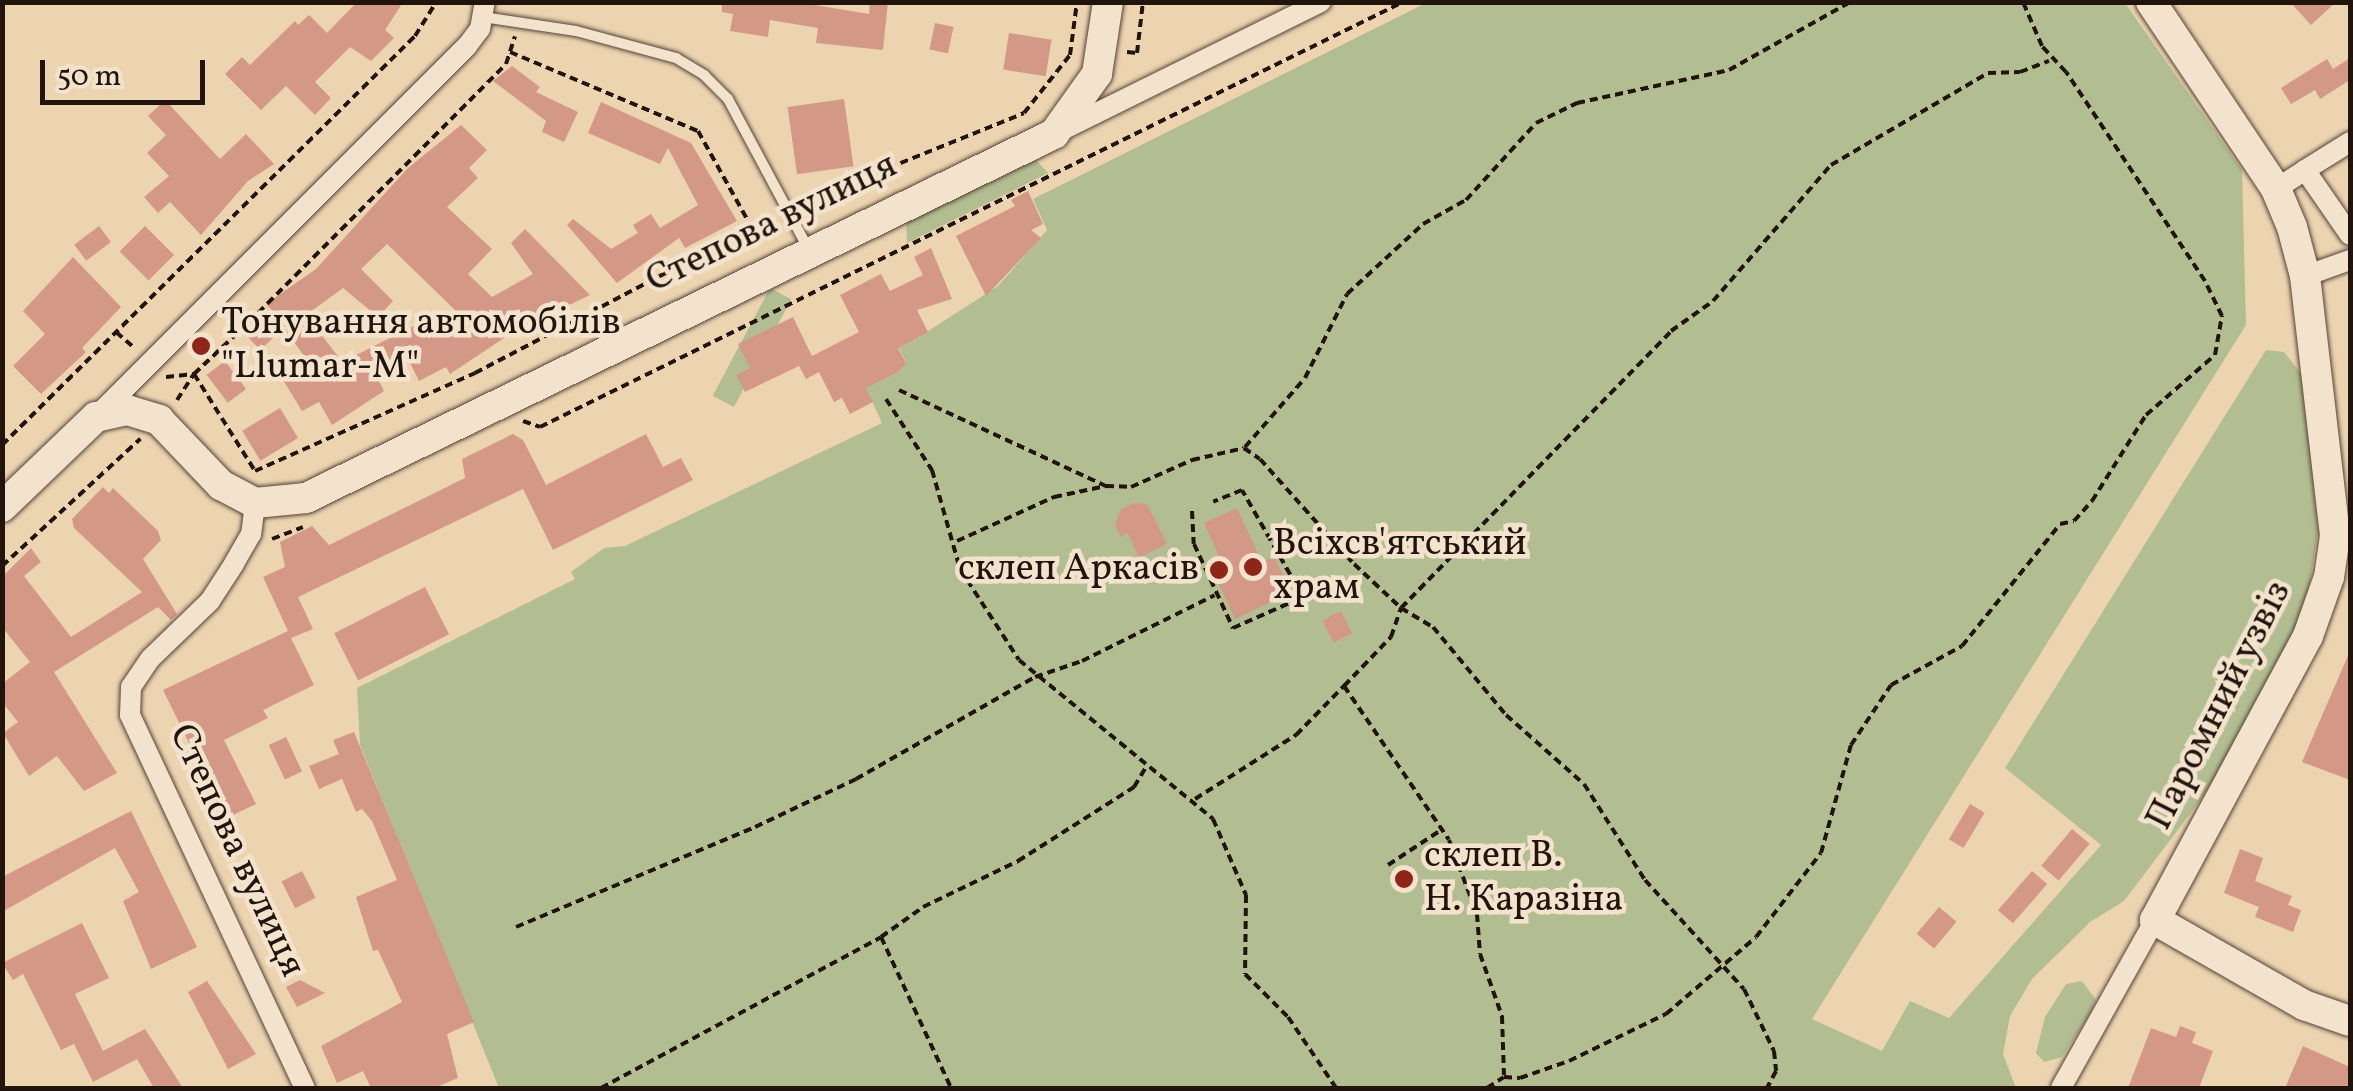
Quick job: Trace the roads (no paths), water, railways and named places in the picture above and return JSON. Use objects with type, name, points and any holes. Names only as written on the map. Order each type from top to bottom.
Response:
[{"type":"street","points":[[1054,134],[1097,74],[1108,2]]},
{"type":"street","name":"Степова вулиця","points":[[306,1088],[130,715],[131,687],[210,601],[250,534],[255,503],[306,498],[1321,2]]},
{"type":"street","name":"Паромний узвіз","points":[[2151,2],[2276,189],[2307,290],[2335,492],[2329,577],[2308,636],[2155,920]]},
{"type":"street","points":[[2,507],[467,46],[484,10]]},
{"type":"street","points":[[2276,189],[2350,142]]},
{"type":"street","points":[[2305,170],[2350,235]]},
{"type":"street","points":[[2307,290],[2350,260]]},
{"type":"street","points":[[96,417],[127,410],[158,420],[221,485],[255,503]]},
{"type":"street","points":[[2061,1088],[2155,920],[2304,1004],[2350,1021]]},
{"type":"lane","points":[[484,10],[676,58],[704,75],[728,100],[809,250]]},
{"type":"place","name":"Тонування автомобілів \"Llumar-M\"","points":[[201,346]]},
{"type":"place","name":"Всіхсв'ятський храм","points":[[1253,567]]},
{"type":"place","name":"склеп Аркасів","points":[[1219,570]]},
{"type":"place","name":"склеп В. Н. Каразіна","points":[[1404,879]]}]
